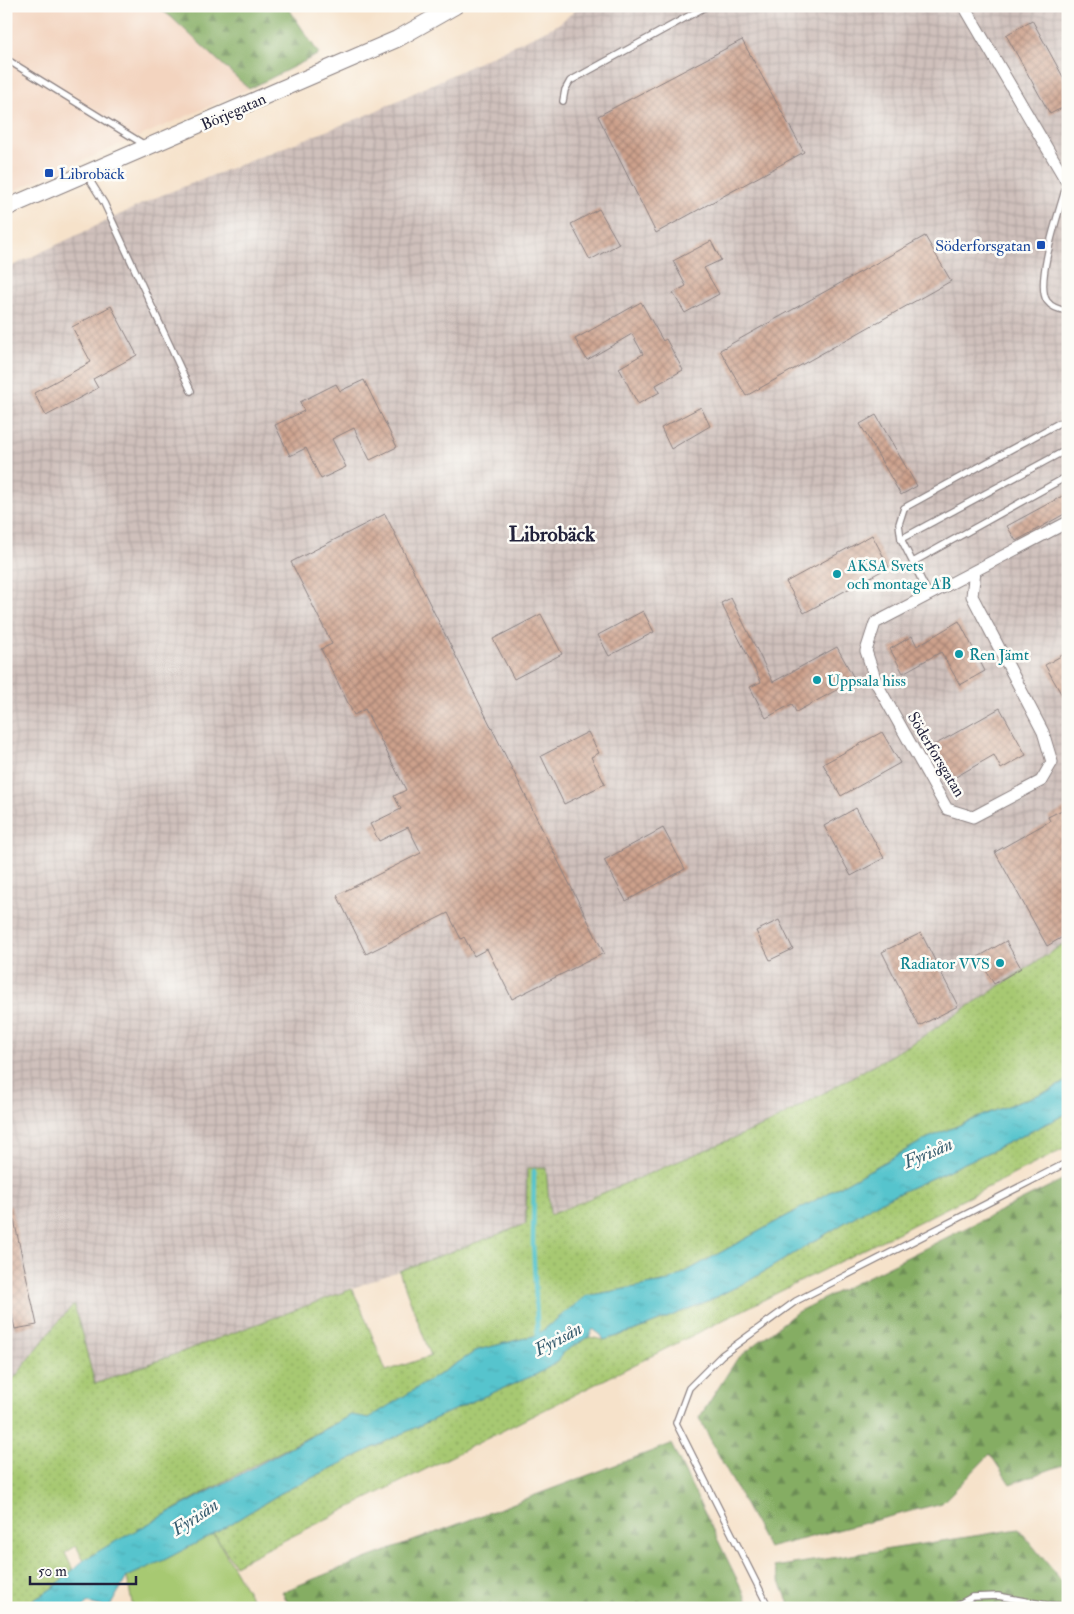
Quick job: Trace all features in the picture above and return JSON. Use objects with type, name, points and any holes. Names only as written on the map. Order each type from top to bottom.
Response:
[{"type":"main road","name":"Börjegatan","points":[[6,208],[149,148],[397,39],[455,6]]},
{"type":"street","points":[[965,7],[1068,184]]},
{"type":"street","name":"Söderforsgatan","points":[[975,571],[972,596],[1043,732],[1052,762],[1041,781],[974,817],[947,809],[877,684],[866,650],[875,623],[1068,522]]},
{"type":"lane","points":[[563,101],[565,90],[570,81],[707,6]]},
{"type":"lane","points":[[6,59],[149,148]]},
{"type":"lane","points":[[86,174],[104,203],[191,391]]},
{"type":"lane","points":[[1068,184],[1047,256],[1043,290],[1047,301],[1055,308],[1068,311]]},
{"type":"lane","points":[[929,595],[901,539],[899,524],[904,508],[1068,418]]},
{"type":"lane","points":[[901,539],[1068,449]]},
{"type":"lane","points":[[913,562],[1068,476]]},
{"type":"lane","points":[[769,1608],[676,1423],[689,1388],[722,1355],[796,1301],[1068,1162]]},
{"type":"lane","points":[[952,1608],[972,1597],[998,1596],[1047,1605],[1068,1606]]},
{"type":"shaded area","points":[[6,6],[156,6],[171,17],[249,89],[6,194]]},
{"type":"shaded area","name":"Librobäck","points":[[581,6],[1068,6],[1068,941],[913,1043],[770,1123],[538,1219],[95,1384],[74,1305],[6,1386],[6,269],[157,197],[367,115],[557,25]]},
{"type":"green space","points":[[156,6],[287,6],[319,54],[249,89],[171,17]]},
{"type":"green space","points":[[1068,941],[1068,1080],[1051,1090],[928,1138],[669,1281],[586,1296],[537,1335],[478,1350],[368,1419],[351,1415],[241,1472],[84,1560],[76,1546],[65,1553],[73,1570],[54,1587],[22,1608],[6,1608],[6,1386],[74,1304],[95,1384],[352,1289],[386,1371],[431,1356],[399,1271],[526,1224],[527,1168],[546,1168],[550,1215],[770,1123],[913,1043]]},
{"type":"green space","points":[[1068,1113],[1068,1147],[235,1565],[214,1534],[281,1493],[395,1437],[537,1374],[558,1361],[562,1353],[589,1337],[604,1340],[642,1328],[710,1300],[752,1279],[877,1203],[991,1151]]},
{"type":"green space","points":[[1068,1177],[1068,1463],[1010,1484],[990,1454],[942,1503],[768,1548],[699,1418],[737,1359],[797,1312]]},
{"type":"green space","points":[[671,1444],[751,1608],[291,1608],[282,1592],[336,1570]]},
{"type":"green space","points":[[1019,1529],[1068,1589],[1068,1608],[791,1608],[774,1567]]},
{"type":"green space","points":[[214,1534],[257,1608],[133,1608],[127,1577]]},
{"type":"water","name":"Fyrisån","points":[[1068,1080],[1068,1113],[991,1151],[877,1203],[752,1279],[710,1300],[642,1328],[604,1340],[593,1329],[589,1337],[562,1353],[559,1361],[537,1374],[395,1437],[281,1493],[214,1534],[127,1577],[109,1608],[88,1603],[82,1608],[22,1608],[54,1587],[84,1560],[109,1545],[351,1415],[369,1418],[478,1350],[537,1335],[586,1296],[669,1281],[928,1138],[1051,1090]]},
{"type":"building","points":[[1032,20],[1068,86],[1068,105],[1050,114],[1006,35]]},
{"type":"building","points":[[742,40],[804,152],[656,233],[598,116]]},
{"type":"building","points":[[599,209],[619,244],[590,260],[571,224]]},
{"type":"building","points":[[925,236],[951,281],[746,396],[720,350]]},
{"type":"building","points":[[711,241],[721,260],[704,268],[719,294],[685,313],[673,293],[686,286],[673,261]]},
{"type":"building","points":[[641,302],[663,341],[666,339],[683,370],[656,385],[660,392],[638,404],[619,368],[643,354],[632,334],[587,360],[575,339]]},
{"type":"building","points":[[111,306],[137,355],[93,379],[98,388],[46,416],[34,393],[91,362],[72,327]]},
{"type":"building","points":[[364,380],[397,447],[370,460],[354,428],[332,439],[346,467],[321,479],[306,448],[290,456],[275,425],[304,411],[300,402],[336,384],[340,391]]},
{"type":"building","points":[[701,407],[710,426],[671,449],[661,428]]},
{"type":"building","points":[[876,415],[917,486],[901,495],[860,424]]},
{"type":"building","points":[[1068,493],[1068,512],[1016,541],[1007,526]]},
{"type":"building","points":[[385,514],[604,953],[512,999],[487,949],[474,956],[464,937],[461,939],[448,913],[366,954],[337,895],[421,853],[408,827],[379,841],[370,824],[401,809],[394,796],[406,790],[365,709],[354,715],[321,649],[332,644],[291,562]]},
{"type":"building","name":"AKSA Svets och montage AB","points":[[872,535],[889,567],[804,613],[786,582]]},
{"type":"building","points":[[731,598],[773,682],[837,647],[855,680],[796,712],[792,704],[766,718],[750,687],[761,682],[721,603]]},
{"type":"building","points":[[643,611],[654,632],[609,656],[598,635]]},
{"type":"building","points":[[541,614],[562,654],[514,679],[493,639]]},
{"type":"building","name":"Ren Jämt","points":[[959,621],[985,671],[960,685],[941,652],[903,673],[890,649],[912,636],[917,646]]},
{"type":"building","points":[[1068,652],[1068,706],[1045,665]]},
{"type":"building","points":[[1000,708],[1026,755],[1001,769],[994,755],[947,782],[929,748]]},
{"type":"building","points":[[588,732],[599,753],[591,757],[605,784],[564,804],[541,756]]},
{"type":"building","points":[[882,732],[900,763],[841,796],[823,764]]},
{"type":"building","points":[[1068,807],[1068,934],[1047,946],[995,852],[1050,821],[1048,817]]},
{"type":"building","points":[[856,808],[884,858],[851,876],[824,826]]},
{"type":"building","points":[[663,828],[685,869],[626,901],[604,860]]},
{"type":"building","points":[[779,920],[793,949],[770,960],[756,931]]},
{"type":"building","points":[[921,933],[958,1006],[919,1026],[882,952]]},
{"type":"building","name":"Radiator VVS","points":[[1006,941],[1021,968],[994,984],[978,957]]},
{"type":"building","points":[[11,1206],[37,1325],[15,1329],[6,1289],[6,1207]]},
{"type":"waterway","name":"Fyrisån","points":[[534,1171],[533,1244],[538,1339]]},
{"type":"place","name":"Librobäck","points":[[49,173]]},
{"type":"place","name":"Söderforsgatan","points":[[1041,245]]},
{"type":"place","name":"AKSA Svets och montage AB","points":[[837,574]]},
{"type":"place","name":"Ren Jämt","points":[[959,654]]},
{"type":"place","name":"Uppsala hiss","points":[[817,680]]},
{"type":"place","name":"Radiator VVS","points":[[1000,963]]},
{"type":"district","name":"Librobäck","points":[[552,534]]}]
